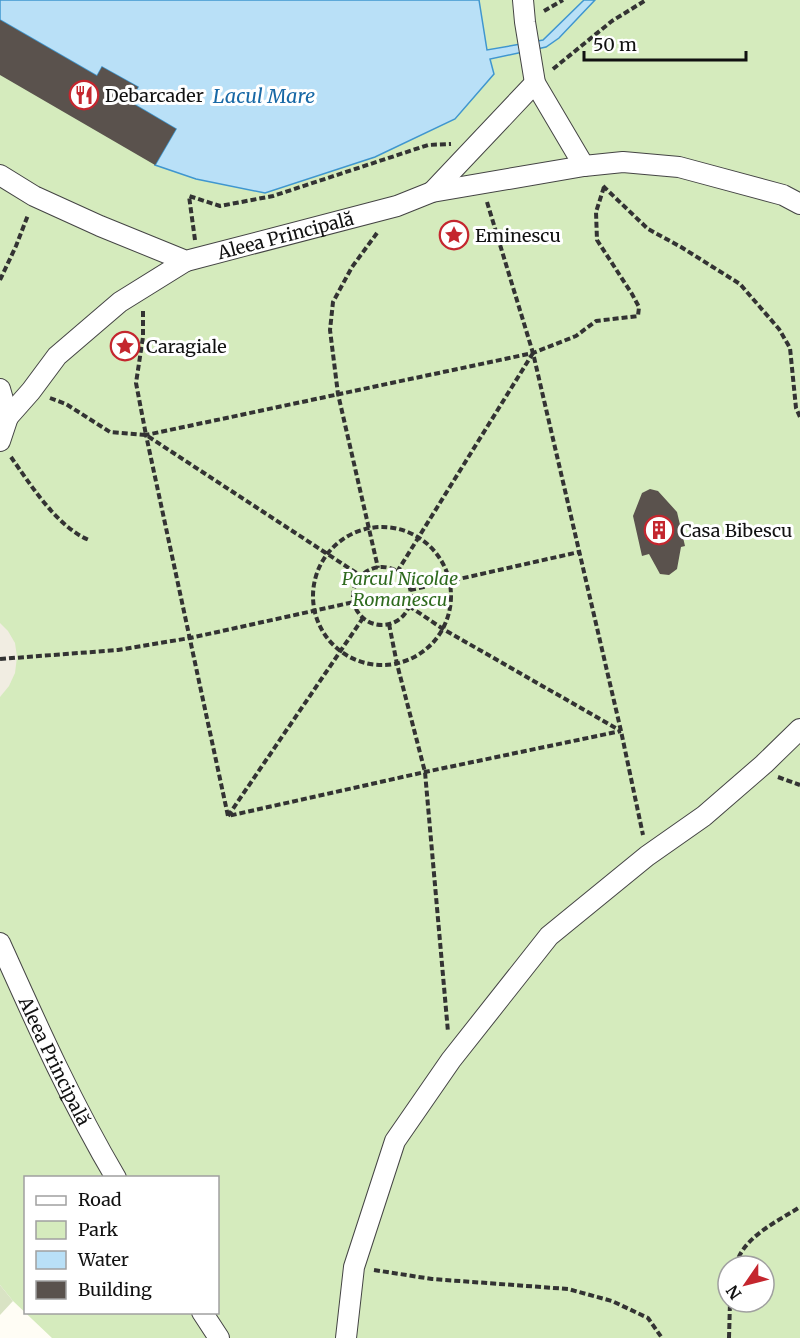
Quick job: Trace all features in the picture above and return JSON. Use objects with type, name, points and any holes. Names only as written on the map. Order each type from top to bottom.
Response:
[{"type":"street","points":[[523,0],[536,83],[584,166]]},
{"type":"street","points":[[432,192],[536,83]]},
{"type":"street","name":"Aleea Principală","points":[[8,417],[57,356],[120,302],[192,260],[397,206],[432,192],[584,166],[623,162],[679,166],[783,195],[800,204]]},
{"type":"street","points":[[0,175],[34,196],[100,226],[192,260]]},
{"type":"street","points":[[0,389],[8,417],[3,446]]},
{"type":"street","points":[[346,1338],[354,1266],[395,1142],[451,1060],[549,936],[647,856],[704,816],[800,729]]},
{"type":"street","name":"Aleea Principală","points":[[0,943],[53,1061],[115,1176]]},
{"type":"street","points":[[203,1314],[219,1338]]},
{"type":"path","points":[[536,83],[612,21],[646,0]]},
{"type":"path","points":[[192,260],[189,196],[220,206],[273,196],[428,145],[476,144]]},
{"type":"path","points":[[584,166],[648,229],[681,246],[740,284],[779,329],[790,348],[800,417]]},
{"type":"path","points":[[482,184],[533,352],[621,732],[647,856]]},
{"type":"path","points":[[31,391],[66,404],[110,432],[146,435],[533,352],[576,336],[596,321],[638,316],[639,307],[636,301],[597,240],[596,212],[604,187]]},
{"type":"path","points":[[0,280],[16,246],[34,196]]},
{"type":"path","points":[[378,232],[352,267],[333,302],[330,330],[338,394],[378,568]]},
{"type":"path","points":[[142,288],[143,337],[136,383],[228,816]]},
{"type":"path","points":[[397,572],[533,352]]},
{"type":"path","points":[[146,435],[361,576]]},
{"type":"path","points":[[3,446],[57,517],[89,540]]},
{"type":"path","points":[[382,527],[400,530],[418,537],[432,549],[444,565],[449,581],[451,602],[442,629],[427,649],[397,664],[374,665],[355,660],[340,651],[324,634],[315,610],[313,594],[316,576],[328,554],[349,535],[369,528],[382,527]]},
{"type":"path","points":[[410,590],[579,552]]},
{"type":"path","points":[[378,568],[397,572],[407,582],[410,590],[409,606],[404,614],[389,624],[380,625],[363,618],[354,602],[353,593],[361,576],[369,570],[378,568]]},
{"type":"path","points":[[0,659],[118,650],[190,638],[354,602]]},
{"type":"path","points":[[409,606],[442,629],[621,732]]},
{"type":"path","points":[[228,816],[363,618]]},
{"type":"path","points":[[389,624],[425,772],[451,1060]]},
{"type":"path","points":[[228,816],[425,772],[621,732]]},
{"type":"path","points":[[738,1254],[757,1236],[800,1206]]},
{"type":"path","points":[[354,1266],[432,1280],[568,1289],[612,1301],[648,1318],[662,1338]]},
{"type":"path","points":[[729,1338],[730,1314]]},
{"type":"green space","name":"Parcul Nicolae Romanescu","points":[[0,0],[800,0],[800,1338],[52,1338],[27,1314],[219,1314],[219,1176],[24,1176],[24,1311],[0,1285]]},
{"type":"green space","points":[[0,1285],[13,1301],[0,1315]]},
{"type":"shaded area","points":[[0,623],[15,643],[17,657],[15,673],[9,686],[0,697]]},
{"type":"water","name":"Lacul Mare","points":[[0,0],[479,0],[487,50],[543,40],[584,0],[595,0],[559,38],[546,47],[490,59],[494,74],[455,119],[375,157],[265,193],[196,179],[155,165],[176,129],[130,102],[138,87],[102,67],[97,76],[0,20]]},
{"type":"building","name":"Debarcader","points":[[0,20],[97,76],[102,67],[138,87],[130,102],[176,129],[155,165],[0,75]]},
{"type":"building","name":"Casa Bibescu","points":[[650,489],[658,491],[677,512],[685,546],[681,547],[677,569],[669,575],[660,574],[649,554],[642,556],[633,516],[642,493]]},
{"type":"place","name":"Debarcader","points":[[84,95]]},
{"type":"place","name":"Eminescu","points":[[454,235]]},
{"type":"place","name":"Caragiale","points":[[125,346]]},
{"type":"place","name":"Casa Bibescu","points":[[659,530]]}]
